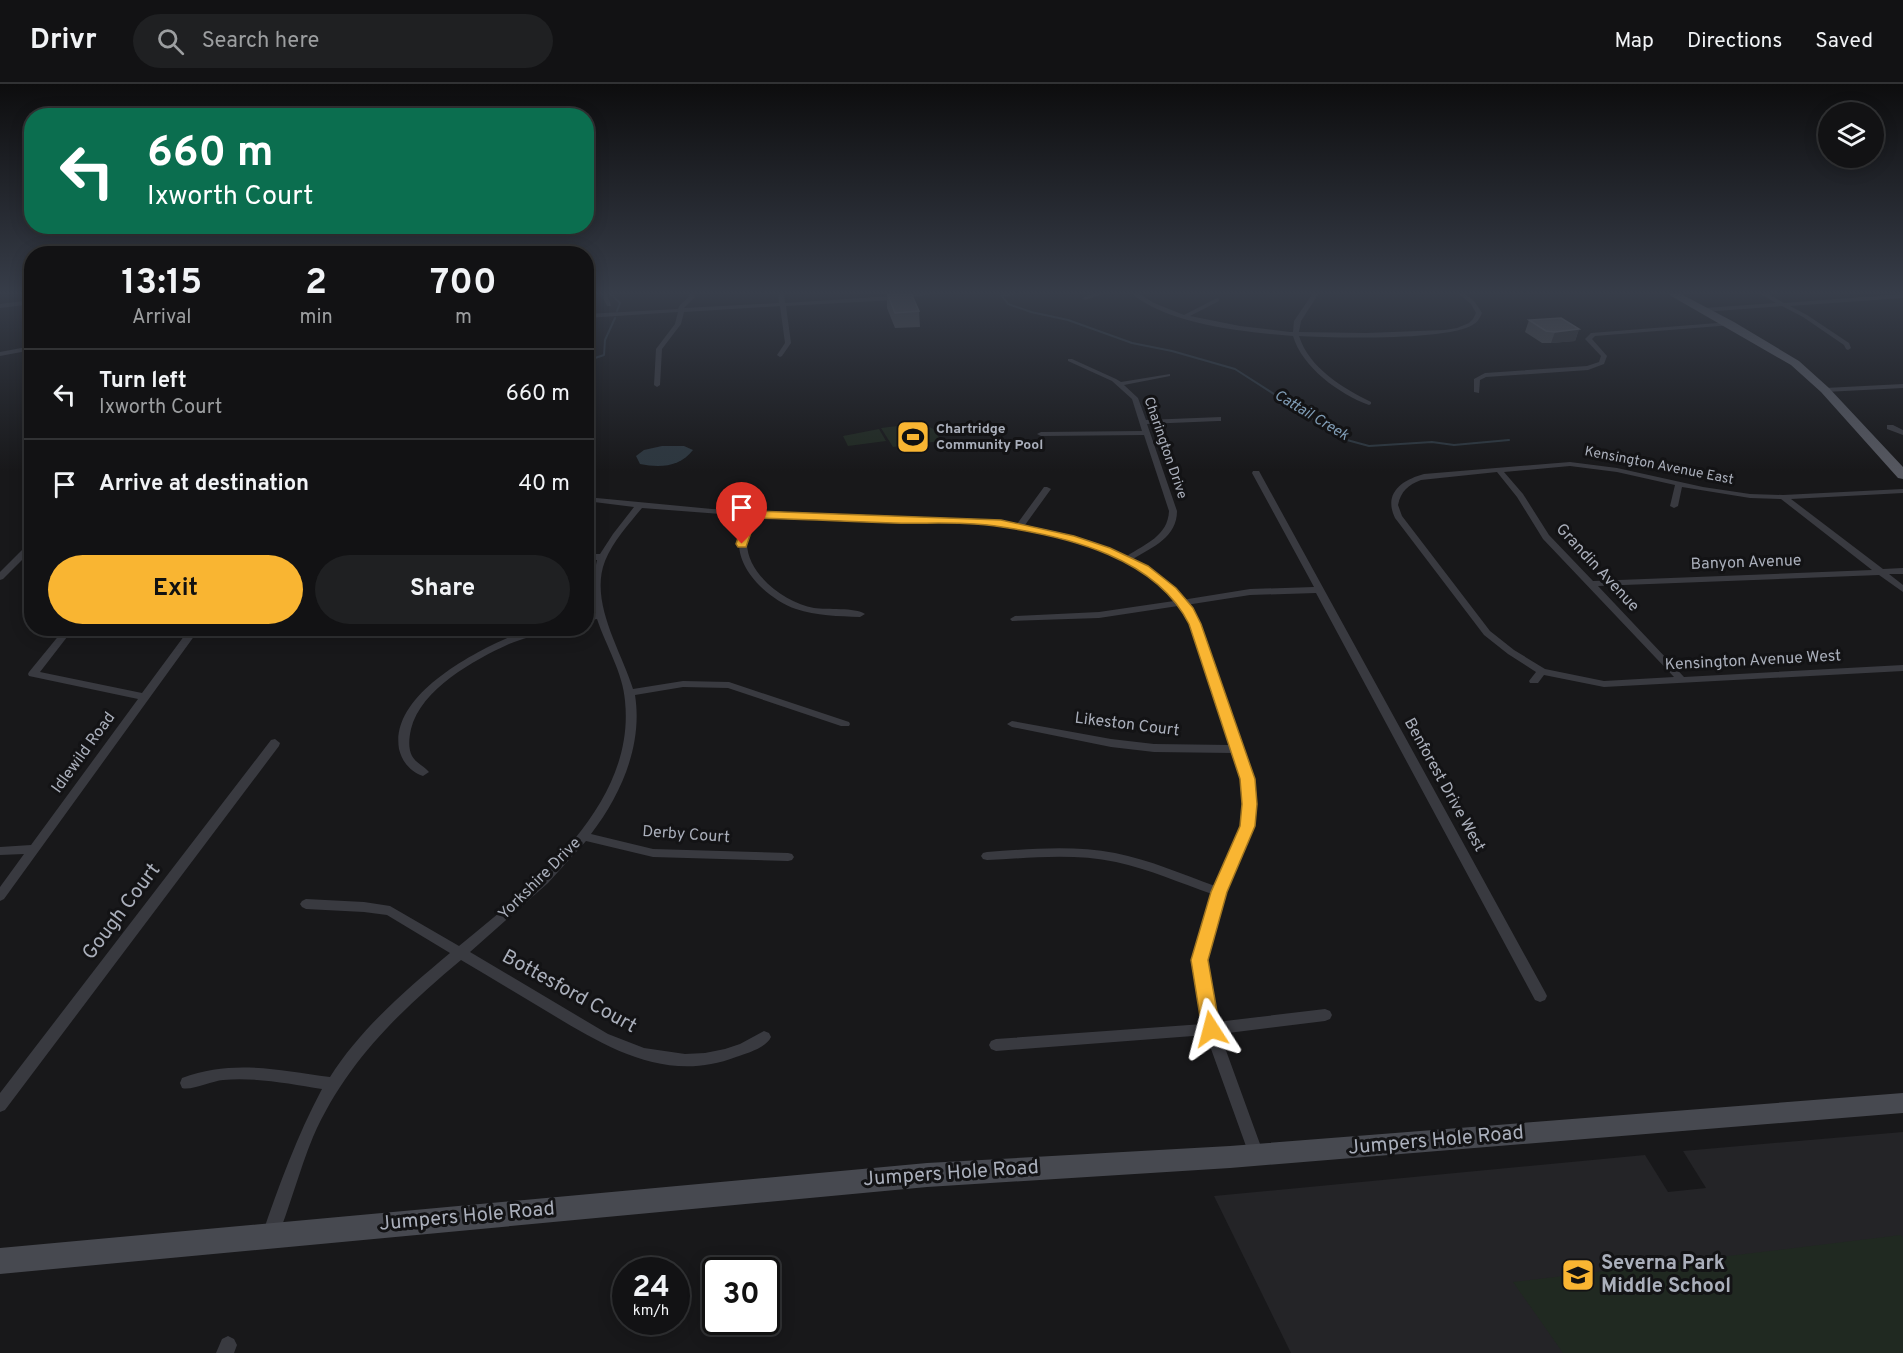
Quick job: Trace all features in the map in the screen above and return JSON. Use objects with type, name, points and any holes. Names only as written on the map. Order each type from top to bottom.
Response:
[{"type":"main road","points":[[1777,352],[1795,363],[1826,390],[1903,475]]},
{"type":"main road","name":"Jumpers Hole Road","points":[[0,1260],[927,1174],[1256,1155],[1903,1103]]},
{"type":"street","points":[[657,385],[659,352]]},
{"type":"street","points":[[1303,352],[1309,360],[1348,392],[1369,403]]},
{"type":"street","points":[[1477,392],[1477,379],[1485,375],[1588,368],[1602,363],[1604,356],[1600,352]]},
{"type":"street","name":"Charington Drive","points":[[1070,360],[1121,384],[1135,398],[1174,516],[1164,535],[1127,559]]},
{"type":"street","points":[[1121,384],[1168,375]]},
{"type":"street","points":[[1826,390],[1903,386]]},
{"type":"street","points":[[1143,422],[1218,419]]},
{"type":"street","points":[[1890,427],[1903,433]]},
{"type":"street","points":[[1041,434],[1146,433]]},
{"type":"street","name":"Kensington Avenue East","points":[[1395,509],[1394,500],[1398,489],[1416,478],[1462,472],[1582,464],[1725,493],[1783,497],[1903,491]]},
{"type":"street","name":"Grandin Avenue","points":[[1498,470],[1520,496],[1544,535],[1682,680]]},
{"type":"street","name":"Benforest Drive West","points":[[1256,473],[1540,996]]},
{"type":"street","points":[[1674,506],[1679,483]]},
{"type":"street","points":[[1020,526],[1047,489]]},
{"type":"street","points":[[1783,497],[1903,589]]},
{"type":"street","points":[[594,500],[639,506],[752,514],[961,520],[1020,526],[1089,544],[1127,559],[1160,580],[1182,602],[1195,624],[1248,779],[1247,826],[1219,892],[1200,960],[1211,1029],[1256,1155]]},
{"type":"street","name":"Yorkshire Drive","points":[[270,1235],[298,1152],[313,1117],[332,1084],[358,1048],[388,1016],[524,900],[584,836],[609,799],[618,780],[630,724],[629,693],[602,615],[596,583],[602,557],[639,506]]},
{"type":"street","name":"Kensington Avenue West","points":[[1395,509],[1487,633],[1511,652],[1542,670],[1604,684],[1903,668]]},
{"type":"street","points":[[752,514],[742,549],[745,558],[770,591],[785,602],[812,610],[860,614]]},
{"type":"street","points":[[0,577],[24,552]]},
{"type":"street","points":[[594,557],[602,557]]},
{"type":"street","name":"Banyon Avenue","points":[[1591,584],[1903,572]]},
{"type":"street","points":[[1016,618],[1099,615],[1250,592],[1318,590]]},
{"type":"street","points":[[594,616],[602,615]]},
{"type":"street","points":[[64,636],[33,674],[145,697]]},
{"type":"street","name":"Idlewild Road","points":[[0,896],[190,636]]},
{"type":"street","points":[[423,772],[406,758],[404,736],[408,719],[425,693],[463,666],[524,636]]},
{"type":"street","points":[[1534,681],[1542,670]]},
{"type":"street","points":[[629,693],[683,684],[729,685],[845,724]]},
{"type":"street","name":"Likeston Court","points":[[1012,724],[1111,743],[1154,748],[1239,749]]},
{"type":"street","name":"Gough Court","points":[[0,1105],[275,743]]},
{"type":"street","name":"Derby Court","points":[[584,836],[653,853],[788,857]]},
{"type":"street","points":[[0,851],[35,849]]},
{"type":"street","points":[[987,856],[1068,852],[1101,855],[1129,861],[1219,892]]},
{"type":"street","name":"Bottesford Court","points":[[306,904],[345,905],[390,911],[603,1038],[632,1050],[675,1060],[701,1061],[718,1059],[745,1050],[765,1037]]},
{"type":"street","points":[[996,1045],[1211,1029],[1325,1014]]},
{"type":"street","points":[[187,1083],[205,1075],[244,1072],[332,1084]]},
{"type":"shaded area","points":[[922,423],[939,432],[936,433],[941,441],[893,447],[881,428]]},
{"type":"shaded area","points":[[879,429],[886,441],[848,446],[843,436]]},
{"type":"shaded area","points":[[662,446],[684,446],[693,450],[682,460],[669,465],[640,464],[636,456],[644,450]]},
{"type":"shaded area","name":"Severna Park Middle School","points":[[1903,1132],[1903,1353],[1291,1353],[1214,1196],[1645,1155],[1668,1192],[1706,1188],[1683,1151]]},
{"type":"shaded area","points":[[1901,1235],[1903,1238],[1903,1353],[1563,1353],[1513,1282]]},
{"type":"waterway","points":[[594,358],[604,355],[604,352]]},
{"type":"waterway","name":"Cattail Creek","points":[[1176,352],[1235,369],[1316,421],[1339,432],[1347,440],[1369,446],[1432,442],[1454,445],[1509,440]]},
{"type":"place","name":"Chartridge Community Pool","points":[[913,437]]},
{"type":"place","name":"Severna Park Middle School","points":[[1578,1275]]},
{"type":"route","points":[[742,544],[752,514],[1001,523],[1070,538],[1106,550],[1144,568],[1172,590],[1187,608],[1195,624],[1248,779],[1247,826],[1213,908],[1200,960],[1211,1029]]}]
